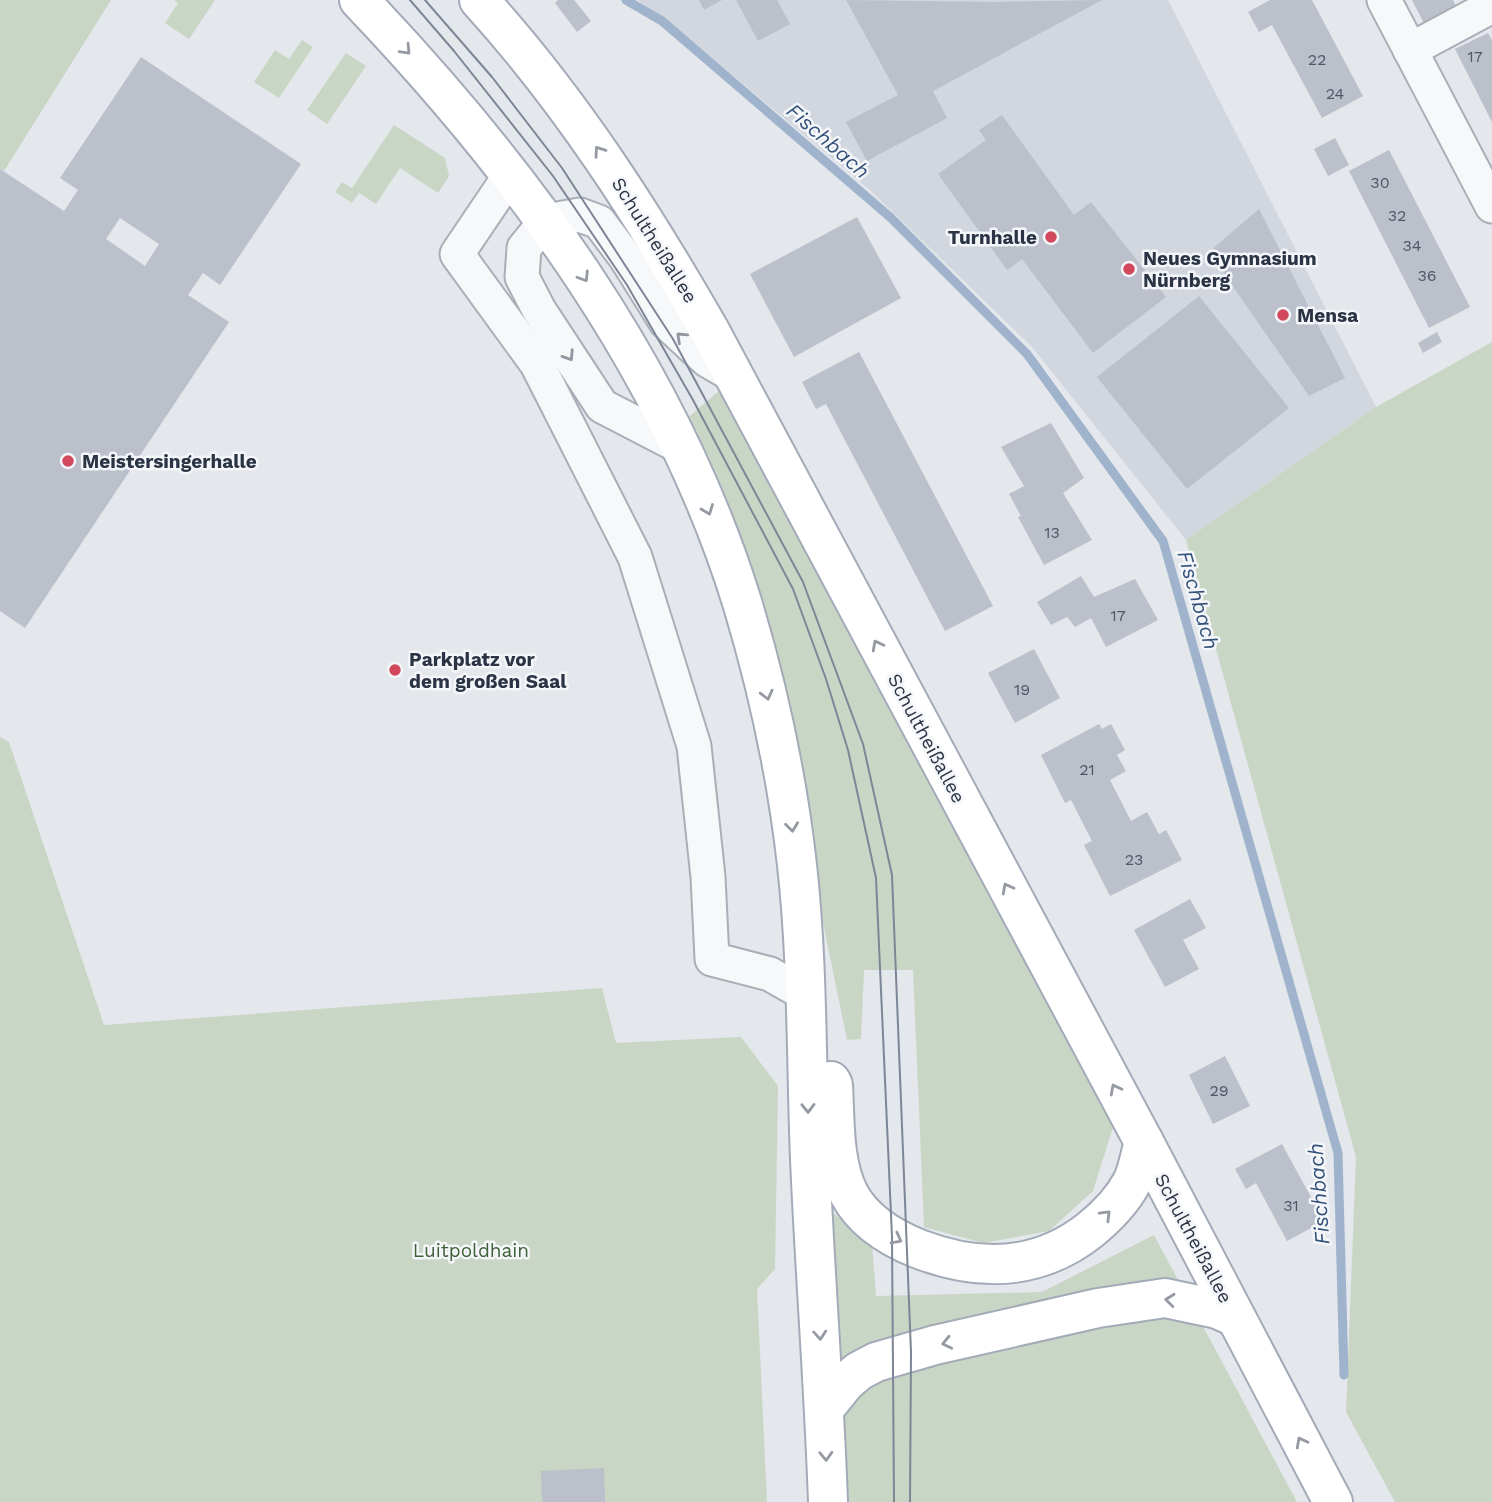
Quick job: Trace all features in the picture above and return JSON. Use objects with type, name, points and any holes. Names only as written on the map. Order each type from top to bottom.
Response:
[{"type":"main road","points":[[359,0],[428,74],[511,174],[577,266],[637,363],[681,447],[738,590],[772,715],[797,866],[828,1502]]},
{"type":"main road","name":"Schultheißallee","points":[[479,0],[541,74],[605,160],[656,239],[736,377],[1333,1502]]},
{"type":"main road","points":[[807,1040],[833,1085],[838,1158],[848,1193],[862,1212],[882,1230],[931,1253],[959,1261],[992,1264],[1024,1263],[1064,1249],[1097,1224],[1126,1193],[1144,1142]]},
{"type":"main road","points":[[824,1409],[846,1382],[876,1362],[935,1345],[1098,1308],[1165,1298],[1217,1309],[1236,1317]]},
{"type":"street","points":[[1384,0],[1492,206]]},
{"type":"street","points":[[1410,50],[1492,6]]},
{"type":"street","points":[[511,174],[457,254],[537,364],[635,557],[695,746],[708,877],[712,959],[770,974],[805,994]]},
{"type":"street","points":[[681,447],[602,406],[539,310],[522,277],[524,248],[545,221],[580,215],[599,222],[626,258],[666,322],[707,360],[736,377]]},
{"type":"shaded area","name":"Neues Gymnasium Nürnberg","points":[[637,0],[1168,0],[1376,407],[1186,540],[1032,347],[872,192],[673,25]]},
{"type":"green space","points":[[0,0],[111,0],[4,171],[0,169]]},
{"type":"green space","points":[[174,0],[215,0],[189,39],[165,23],[178,3]]},
{"type":"green space","points":[[302,40],[313,47],[279,98],[254,82],[275,50],[289,59]]},
{"type":"green space","points":[[346,53],[366,66],[327,124],[307,110]]},
{"type":"green space","points":[[394,125],[445,158],[449,176],[438,193],[400,168],[376,204],[359,193],[352,203],[335,192],[342,182],[352,188]]},
{"type":"green space","points":[[1492,342],[1492,1502],[1395,1502],[1346,1412],[1356,1157],[1186,540],[1376,407]]},
{"type":"green space","points":[[721,389],[1113,1127],[1093,1191],[1049,1231],[983,1243],[924,1227],[913,970],[864,970],[861,1039],[847,1040],[806,840],[684,421]]},
{"type":"green space","name":"Luitpoldhain","points":[[0,737],[9,742],[104,1025],[602,988],[616,1043],[741,1037],[778,1086],[775,1269],[757,1289],[767,1502],[0,1502]]},
{"type":"green space","points":[[823,1205],[872,1244],[876,1296],[1042,1292],[1154,1235],[1297,1502],[838,1502]]},
{"type":"building","points":[[558,0],[574,0],[591,21],[577,32],[555,3]]},
{"type":"building","points":[[699,0],[722,0],[704,10]]},
{"type":"building","points":[[736,0],[777,0],[790,24],[758,41]]},
{"type":"building","points":[[846,0],[1102,0],[933,91],[947,118],[867,161],[846,122],[898,95]]},
{"type":"building","points":[[1270,0],[1312,0],[1363,96],[1322,118],[1272,25],[1259,32],[1248,12]]},
{"type":"building","points":[[1412,0],[1453,0],[1459,13],[1427,29]]},
{"type":"building","points":[[1488,33],[1492,40],[1492,122],[1455,49]]},
{"type":"building","name":"Meistersingerhalle","points":[[141,57],[301,164],[220,285],[203,273],[188,295],[229,322],[25,628],[0,611],[0,169],[64,211],[78,190],[60,178]],"holes":[[[120,218],[159,244],[145,266],[106,239]]]},
{"type":"building","name":"Turnhalle","points":[[1002,115],[1074,215],[1091,202],[1166,297],[1093,353],[1022,259],[1007,270],[938,174],[986,140],[979,130]]},
{"type":"building","points":[[1335,138],[1349,165],[1328,176],[1314,149]]},
{"type":"building","points":[[1389,150],[1470,307],[1429,328],[1349,171]]},
{"type":"building","name":"Mensa","points":[[1259,209],[1345,378],[1309,396],[1209,252]]},
{"type":"building","points":[[857,217],[901,298],[794,357],[750,274]]},
{"type":"building","points":[[1199,296],[1289,408],[1187,489],[1097,377]]},
{"type":"building","points":[[1437,332],[1442,342],[1423,353],[1418,343]]},
{"type":"building","points":[[859,352],[993,606],[945,631],[826,404],[816,409],[802,382]]},
{"type":"building","points":[[1051,423],[1084,478],[1063,493],[1092,540],[1044,565],[1009,494],[1024,486],[1001,447]]},
{"type":"building","points":[[1081,576],[1094,597],[1135,579],[1158,620],[1106,647],[1091,618],[1075,627],[1067,617],[1051,625],[1037,602]]},
{"type":"building","points":[[1034,649],[1060,698],[1015,723],[988,673]]},
{"type":"building","points":[[1099,724],[1102,729],[1111,724],[1125,750],[1117,755],[1126,771],[1110,780],[1131,821],[1147,812],[1159,834],[1166,830],[1182,860],[1110,896],[1084,845],[1092,841],[1071,800],[1065,803],[1041,755]]},
{"type":"building","points":[[1190,899],[1206,928],[1183,940],[1199,969],[1165,987],[1134,930]]},
{"type":"building","points":[[1225,1056],[1250,1106],[1213,1124],[1189,1075]]},
{"type":"building","points":[[1282,1144],[1324,1221],[1287,1241],[1256,1183],[1246,1189],[1235,1169]]},
{"type":"building","points":[[604,1468],[605,1502],[542,1502],[541,1471]]},
{"type":"waterway","name":"Fischbach","points":[[626,0],[662,21],[890,217],[1027,354],[1163,541],[1338,1153],[1344,1375]]},
{"type":"tram line","points":[[410,0],[553,176],[627,285],[693,400],[793,589],[826,679],[848,750],[876,878],[892,1237],[894,1502]]},
{"type":"tram line","points":[[425,0],[492,77],[562,168],[673,339],[803,582],[863,744],[892,875],[911,1352],[910,1502]]},
{"type":"place","name":"Turnhalle","points":[[1051,237]]},
{"type":"place","name":"Neues Gymnasium Nürnberg","points":[[1129,269]]},
{"type":"place","name":"Mensa","points":[[1283,315]]},
{"type":"place","name":"Meistersingerhalle","points":[[68,461]]},
{"type":"place","name":"Parkplatz vor dem großen Saal","points":[[395,670]]}]
